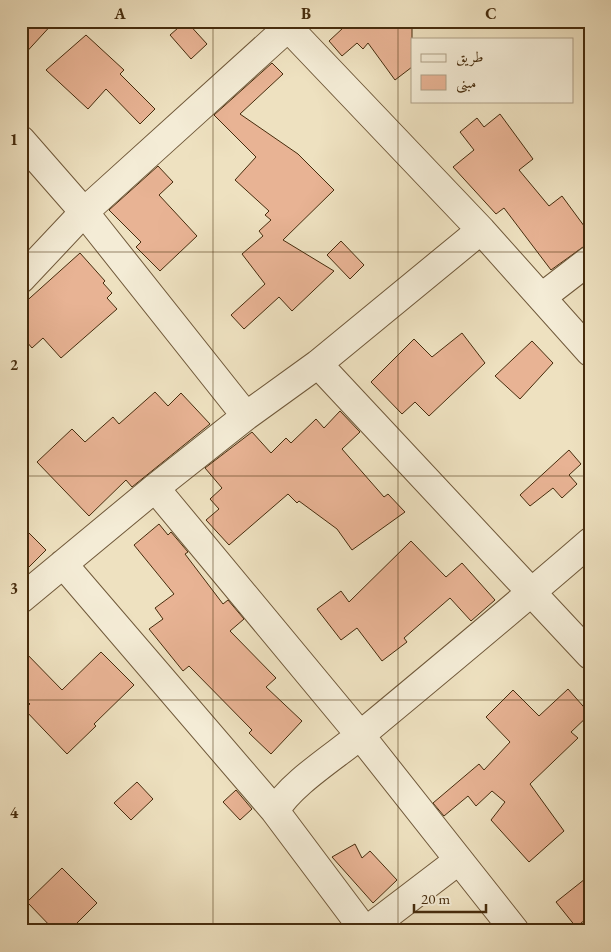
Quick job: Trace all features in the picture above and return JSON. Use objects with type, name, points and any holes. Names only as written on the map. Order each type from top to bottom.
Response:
[{"type":"street","points":[[21,279],[84,212],[288,23],[481,230],[590,352]]},
{"type":"street","points":[[21,140],[84,212],[246,416]]},
{"type":"street","points":[[21,599],[155,488],[246,416],[318,364],[481,230]]},
{"type":"street","points":[[542,297],[590,260]]},
{"type":"street","points":[[318,364],[590,655]]},
{"type":"street","points":[[155,488],[360,736],[515,931]]},
{"type":"street","points":[[275,811],[286,796],[590,542]]},
{"type":"street","points":[[63,564],[275,811],[366,931],[459,860]]},
{"type":"building","points":[[21,21],[55,21],[21,58]]},
{"type":"building","points":[[186,21],[207,44],[191,59],[170,35]]},
{"type":"building","points":[[337,21],[412,21],[411,68],[395,80],[368,43],[363,49],[357,43],[342,56],[329,41],[343,28]]},
{"type":"building","points":[[86,35],[124,70],[120,74],[155,109],[140,124],[106,89],[88,109],[46,70]]},
{"type":"building","points":[[272,63],[283,74],[240,114],[298,154],[334,190],[283,240],[334,271],[292,311],[279,297],[244,329],[231,315],[265,284],[242,254],[263,236],[259,231],[271,220],[265,215],[269,211],[235,180],[256,157],[214,115]]},
{"type":"building","points":[[500,114],[533,159],[519,170],[549,206],[562,196],[590,234],[590,242],[551,270],[504,208],[496,214],[453,167],[474,150],[460,132],[477,118],[484,127]]},
{"type":"building","points":[[158,166],[173,182],[159,195],[197,236],[160,271],[136,247],[141,242],[109,210]]},
{"type":"building","points":[[341,241],[364,265],[350,279],[327,255]]},
{"type":"building","points":[[80,253],[105,281],[103,283],[112,293],[107,298],[117,309],[61,358],[43,338],[32,348],[21,335],[21,306]]},
{"type":"building","points":[[462,333],[485,363],[429,416],[415,402],[402,414],[371,382],[414,339],[432,357]]},
{"type":"building","points":[[532,341],[553,363],[520,399],[495,376]]},
{"type":"building","points":[[155,392],[168,406],[181,393],[210,424],[132,487],[126,480],[89,516],[37,462],[72,429],[85,442],[113,417],[119,424]]},
{"type":"building","points":[[340,411],[360,432],[342,449],[384,497],[388,494],[405,512],[352,550],[337,529],[299,501],[297,503],[288,494],[229,545],[206,520],[219,509],[210,499],[222,488],[205,468],[252,432],[271,453],[286,438],[291,443],[316,419],[324,428]]},
{"type":"building","points":[[569,450],[581,464],[569,475],[577,484],[562,498],[553,488],[530,506],[520,495]]},
{"type":"building","points":[[159,524],[168,535],[171,532],[188,552],[185,554],[223,604],[228,600],[244,619],[230,631],[276,678],[266,687],[302,721],[271,754],[249,733],[252,730],[189,666],[183,671],[149,629],[163,619],[155,608],[174,594],[134,545]]},
{"type":"building","points":[[21,525],[46,550],[21,575]]},
{"type":"building","points":[[411,541],[446,577],[462,563],[495,600],[471,621],[450,598],[404,638],[407,642],[382,661],[357,628],[341,640],[317,609],[341,591],[349,602]]},
{"type":"building","points":[[21,648],[62,690],[101,652],[134,685],[94,724],[96,726],[67,754],[24,709],[30,704],[21,695]]},
{"type":"building","points":[[568,689],[590,714],[571,732],[578,738],[530,784],[564,831],[529,862],[491,820],[505,802],[492,791],[476,806],[468,796],[444,816],[433,803],[479,764],[484,770],[510,742],[486,717],[513,690],[539,716]]},
{"type":"building","points":[[137,782],[153,799],[131,820],[114,803]]},
{"type":"building","points":[[236,790],[252,809],[240,820],[223,802]]},
{"type":"building","points":[[355,844],[362,858],[370,851],[397,880],[373,903],[332,857]]},
{"type":"building","points":[[62,868],[97,903],[69,931],[55,931],[27,902]]},
{"type":"building","points":[[590,875],[590,916],[576,927],[556,902]]}]
